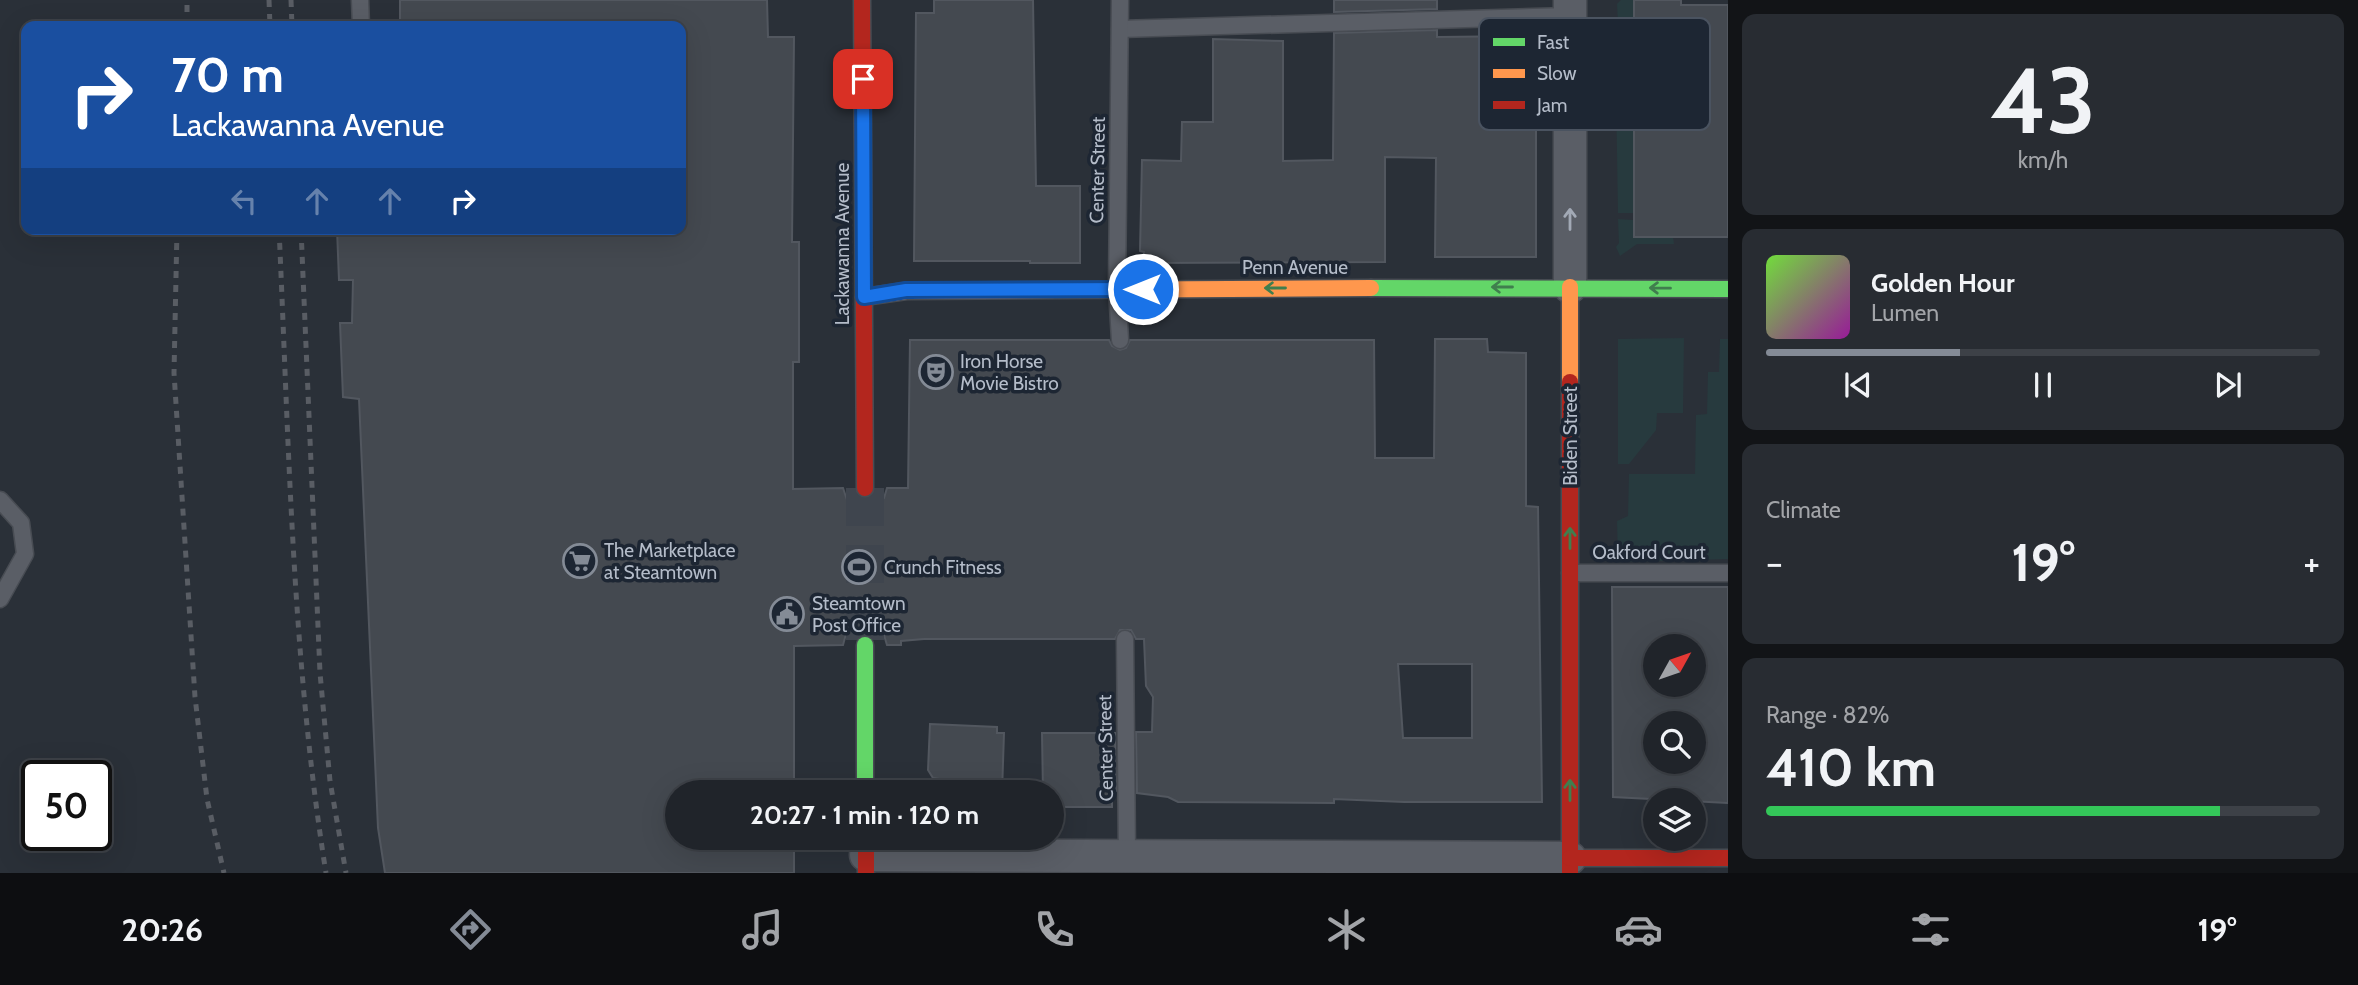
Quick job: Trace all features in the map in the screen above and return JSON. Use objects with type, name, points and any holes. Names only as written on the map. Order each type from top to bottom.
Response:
[{"type":"main road","name":"Lackawanna Avenue","points":[[862,0],[864,488]]},
{"type":"main road","name":"Penn Avenue","points":[[864,297],[906,290],[1570,287],[1728,289]]},
{"type":"main road","name":"Biden Street","points":[[1570,287],[1570,866]]},
{"type":"main road","points":[[865,645],[865,780]]},
{"type":"main road","points":[[1570,866],[1728,858]]},
{"type":"street","name":"Biden Street","points":[[1570,130],[1570,287]]},
{"type":"street","points":[[866,856],[1127,856],[1570,866]]},
{"type":"lane","points":[[360,0],[361,21]]},
{"type":"lane","name":"Center Street","points":[[1120,0],[1116,289],[1120,340]]},
{"type":"lane","points":[[1120,29],[1570,8]]},
{"type":"lane","points":[[0,500],[21,523],[25,554],[0,599]]},
{"type":"lane","name":"Oakford Court","points":[[1570,573],[1728,573]]},
{"type":"lane","name":"Center Street","points":[[1125,639],[1127,856]]},
{"type":"green space","points":[[1621,0],[1634,0],[1634,18],[1618,18],[1617,4]]},
{"type":"green space","points":[[1617,130],[1634,130],[1634,213],[1618,213]]},
{"type":"green space","points":[[1618,219],[1634,220],[1635,237],[1673,237],[1674,244],[1637,244],[1620,256],[1616,247],[1619,243]]},
{"type":"green space","points":[[1684,338],[1683,413],[1657,413],[1656,430],[1629,464],[1618,464],[1618,339]]},
{"type":"green space","points":[[1720,339],[1728,339],[1728,559],[1618,562],[1617,521],[1628,516],[1629,474],[1695,474],[1696,415],[1707,414],[1708,372],[1719,372]]},
{"type":"building","points":[[400,0],[767,0],[768,37],[794,37],[792,242],[799,242],[799,362],[793,362],[793,489],[843,488],[847,500],[864,510],[877,506],[884,498],[887,488],[908,488],[910,340],[1109,340],[1112,346],[1120,350],[1126,348],[1130,340],[1374,340],[1375,458],[1434,458],[1435,339],[1487,339],[1488,352],[1526,353],[1526,506],[1538,507],[1542,802],[1334,799],[1334,803],[1178,802],[1168,797],[1137,793],[1136,732],[1152,732],[1153,697],[1146,686],[1144,639],[1136,639],[1131,630],[1120,630],[1115,639],[924,639],[901,641],[901,645],[887,645],[884,635],[876,626],[864,623],[854,626],[846,634],[843,645],[794,646],[794,780],[665,780],[665,850],[794,850],[794,873],[385,873],[378,828],[359,399],[343,397],[340,323],[352,323],[353,280],[339,280],[337,235],[686,235],[686,21],[400,21]],"holes":[[[1398,664],[1472,664],[1472,738],[1403,738]]]},
{"type":"building","points":[[934,0],[1033,0],[1036,186],[1080,186],[1080,263],[914,261],[916,13],[934,13]]},
{"type":"building","points":[[1334,0],[1437,0],[1437,9],[1334,12]]},
{"type":"building","points":[[1634,0],[1681,0],[1681,5],[1728,5],[1728,237],[1634,237],[1634,130],[1710,130],[1710,18],[1634,18]]},
{"type":"building","points":[[1437,30],[1437,37],[1479,37],[1479,130],[1536,130],[1536,257],[1435,257],[1436,158],[1385,157],[1385,262],[1143,263],[1144,252],[1140,251],[1142,160],[1181,161],[1182,122],[1213,122],[1213,39],[1283,41],[1283,161],[1333,160],[1334,33]]},
{"type":"building","points":[[1612,587],[1728,587],[1728,803],[1706,802],[1706,788],[1643,788],[1643,799],[1613,797]]},
{"type":"building","points":[[930,724],[997,727],[997,733],[1004,733],[1002,780],[940,780],[933,778],[928,770]]},
{"type":"building","points":[[1042,733],[1115,733],[1116,791],[1112,791],[1112,807],[1064,807],[1064,780],[1043,780]]},
{"type":"tunnel","points":[[865,488],[865,645]]},
{"type":"railway","points":[[187,0],[187,21]]},
{"type":"railway","points":[[269,0],[270,21]]},
{"type":"railway","points":[[291,0],[292,21]]},
{"type":"railway","points":[[177,235],[174,373],[195,697],[207,799],[224,873]]},
{"type":"railway","points":[[279,235],[299,632],[326,873]]},
{"type":"railway","points":[[301,235],[320,673],[330,781],[346,873]]},
{"type":"traffic: fast","points":[[1371,288],[1728,289]]},
{"type":"traffic: fast","points":[[865,645],[865,780]]},
{"type":"traffic: slow","points":[[1570,287],[1570,382]]},
{"type":"traffic: slow","points":[[864,297],[906,291],[1371,288]]},
{"type":"traffic: jam","points":[[862,0],[865,488]]},
{"type":"traffic: jam","points":[[1570,382],[1570,873]]},
{"type":"traffic: jam","points":[[866,850],[866,873]]},
{"type":"traffic: jam","points":[[1570,858],[1728,858]]},
{"type":"place","name":"Iron Horse Movie Bistro","points":[[936,372]]},
{"type":"place","name":"The Marketplace at Steamtown","points":[[580,561]]},
{"type":"place","name":"Crunch Fitness","points":[[859,567]]},
{"type":"place","name":"Steamtown Post Office","points":[[787,614]]},
{"type":"route","points":[[863,79],[864,297],[906,290],[1143,289]]}]
